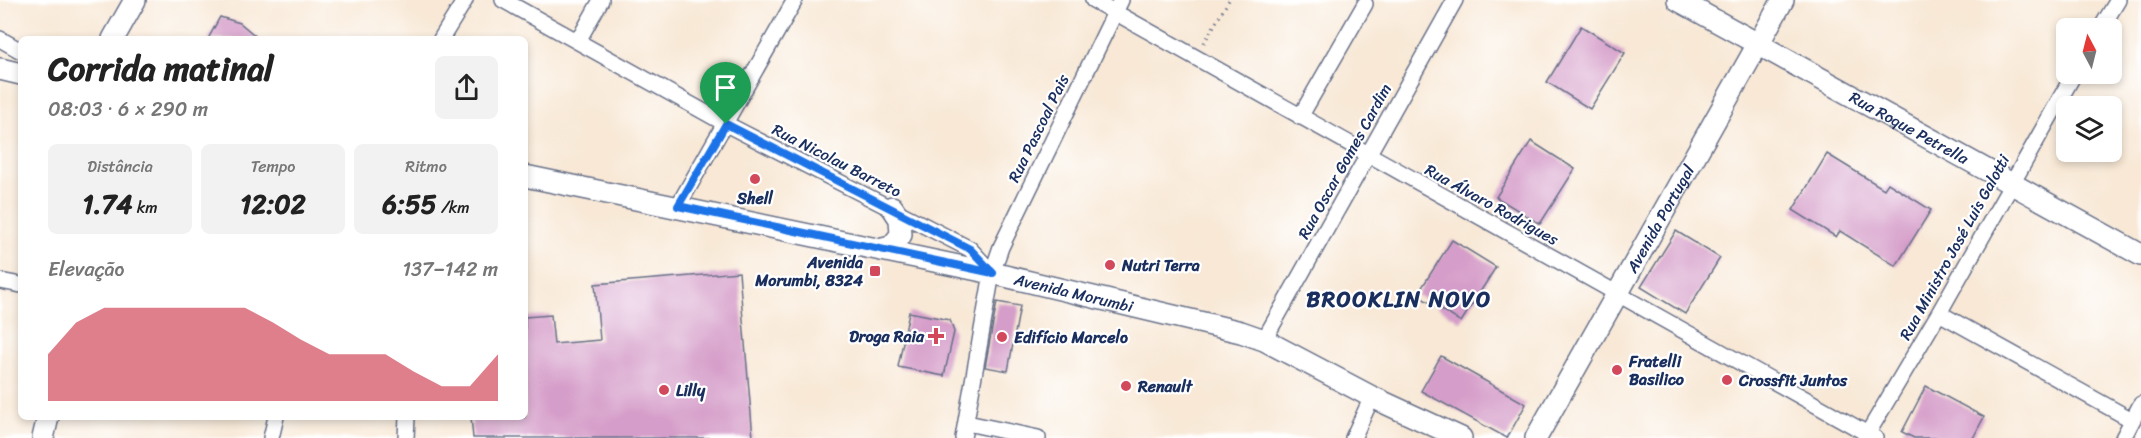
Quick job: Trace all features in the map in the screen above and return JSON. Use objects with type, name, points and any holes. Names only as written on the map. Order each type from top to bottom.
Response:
[{"type":"street","points":[[115,36],[135,0]]},
{"type":"street","points":[[443,36],[465,0]]},
{"type":"street","name":"Rua Nicolau Barreto","points":[[503,0],[726,124],[970,249],[993,273]]},
{"type":"street","points":[[578,42],[601,0]]},
{"type":"street","points":[[678,206],[795,0]]},
{"type":"street","name":"Rua Álvaro Rodrigues","points":[[1093,0],[1117,6],[1195,58],[1869,437]]},
{"type":"street","name":"Rua Oscar Gomes Cardim","points":[[1264,340],[1455,0]]},
{"type":"street","name":"Rua Roque Petrella","points":[[1678,0],[1756,46],[2011,182],[2141,255]]},
{"type":"street","name":"Avenida Portugal","points":[[1536,438],[1618,296],[1782,0]]},
{"type":"street","points":[[2107,18],[2118,0]]},
{"type":"street","points":[[1300,117],[1365,4]]},
{"type":"street","name":"Rua Pascoal Pais","points":[[965,431],[993,273],[1001,247],[1117,6]]},
{"type":"street","points":[[0,39],[18,49]]},
{"type":"street","points":[[0,69],[18,73]]},
{"type":"street","name":"Rua Ministro José Luis Galotti","points":[[1869,437],[2068,84]]},
{"type":"street","name":"Avenida Morumbi","points":[[528,177],[993,273],[1264,340],[1372,397],[1461,438]]},
{"type":"street","points":[[883,249],[891,247],[901,235],[900,219],[891,207]]},
{"type":"street","points":[[0,281],[18,284]]},
{"type":"street","points":[[1939,314],[2132,420]]},
{"type":"street","points":[[1353,438],[1372,397]]},
{"type":"street","points":[[2123,438],[2141,404]]},
{"type":"street","points":[[43,438],[47,420]]},
{"type":"street","points":[[271,438],[275,420]]},
{"type":"street","points":[[406,420],[406,438]]},
{"type":"street","points":[[965,431],[1038,438]]},
{"type":"path","points":[[1195,58],[1229,0]]},
{"type":"building","points":[[220,17],[240,23],[255,36],[210,36]]},
{"type":"building","points":[[1581,26],[1625,53],[1590,109],[1547,82]]},
{"type":"building","points":[[1531,141],[1575,169],[1540,224],[1496,197]]},
{"type":"building","points":[[1827,154],[1884,189],[1888,183],[1931,210],[1896,266],[1840,231],[1836,237],[1793,210]]},
{"type":"building","points":[[1676,231],[1720,258],[1685,314],[1641,287]]},
{"type":"building","points":[[1452,240],[1496,267],[1461,322],[1417,295]]},
{"type":"building","name":"Lilly","points":[[739,272],[753,438],[473,438],[471,420],[528,420],[528,317],[551,315],[554,344],[600,340],[595,284]]},
{"type":"building","name":"Edifício Marcelo","points":[[997,302],[1020,306],[1008,371],[985,367]]},
{"type":"building","points":[[909,312],[950,320],[954,332],[944,376],[898,367]]},
{"type":"building","points":[[1441,356],[1526,404],[1507,438],[1421,391]]},
{"type":"building","points":[[1926,386],[1984,417],[1973,438],[1914,438],[1902,432]]},
{"type":"place","name":"Shell","points":[[755,179]]},
{"type":"place","name":"Nutri Terra","points":[[1110,265]]},
{"type":"place","name":"Avenida Morumbi, 8324","points":[[875,271]]},
{"type":"place","name":"Droga Raia","points":[[936,336]]},
{"type":"place","name":"Edifício Marcelo","points":[[1002,337]]},
{"type":"place","name":"Fratelli Basilico","points":[[1617,370]]},
{"type":"place","name":"Crossfit Juntos","points":[[1727,380]]},
{"type":"place","name":"Renault","points":[[1126,386]]},
{"type":"place","name":"Lilly","points":[[664,390]]},
{"type":"district","name":"BROOKLIN NOVO","points":[[1399,299]]},
{"type":"route","points":[[726,124],[970,249],[993,273],[678,206],[726,124]]}]
